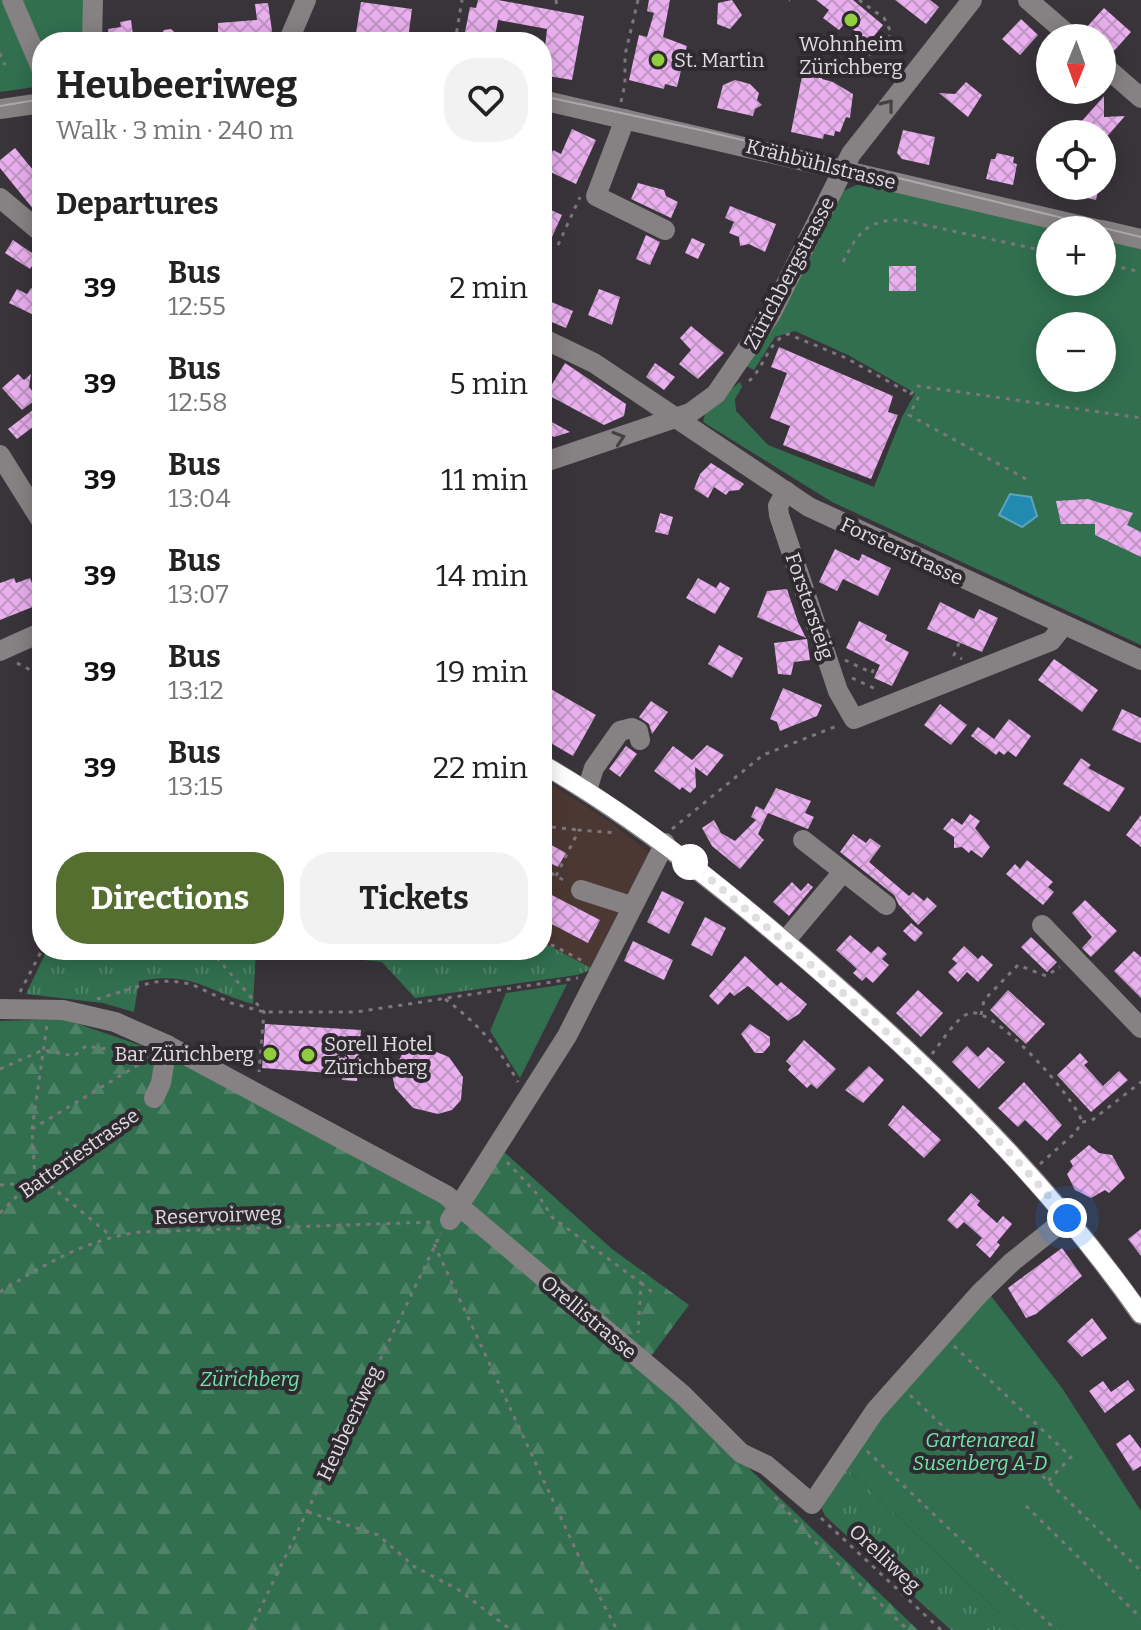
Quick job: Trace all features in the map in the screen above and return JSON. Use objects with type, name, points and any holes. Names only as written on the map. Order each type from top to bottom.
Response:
[{"type":"street","points":[[12,0],[32,47]]},
{"type":"street","points":[[92,32],[93,0]]},
{"type":"street","points":[[292,32],[306,0]]},
{"type":"street","name":"Zürichbergstrasse","points":[[552,460],[676,419],[698,409],[716,394],[755,342],[851,154],[972,0]]},
{"type":"street","points":[[1028,0],[1056,24]]},
{"type":"street","points":[[1116,76],[1141,98]]},
{"type":"street","name":"Krähbühlstrasse","points":[[552,101],[623,112],[1042,216]]},
{"type":"street","points":[[0,109],[32,104]]},
{"type":"street","points":[[623,112],[596,196],[665,230]]},
{"type":"street","points":[[0,198],[32,225]]},
{"type":"street","name":"Krähbühlstrasse","points":[[1116,233],[1141,239]]},
{"type":"street","name":"Forsterstrasse","points":[[552,343],[594,363],[809,507],[1141,660]]},
{"type":"street","points":[[0,455],[32,506]]},
{"type":"street","name":"Forstersteig","points":[[786,491],[778,510],[842,702],[854,719]]},
{"type":"street","points":[[854,719],[1051,641],[1063,626]]},
{"type":"street","points":[[0,651],[32,637]]},
{"type":"street","points":[[587,790],[594,768],[620,731],[632,728],[638,731],[640,740]]},
{"type":"street","points":[[552,770],[666,839],[954,1092],[1015,1156],[1067,1218],[1141,1315]]},
{"type":"street","points":[[456,1213],[528,1100],[601,971],[666,839]]},
{"type":"street","points":[[803,840],[886,905]]},
{"type":"street","points":[[785,941],[843,872]]},
{"type":"street","points":[[581,890],[631,906]]},
{"type":"street","points":[[1042,925],[1141,1028]]},
{"type":"street","name":"Orellistrasse","points":[[8,1004],[80,1012],[115,1022],[160,1051],[446,1195],[456,1213],[683,1395],[741,1453],[766,1465],[812,1504]]},
{"type":"street","name":"Batteriestrasse","points":[[154,1098],[161,1083],[160,1051]]},
{"type":"street","points":[[812,1504],[852,1442],[898,1384],[1012,1262],[1067,1218]]},
{"type":"path","points":[[457,32],[462,0]]},
{"type":"path","points":[[556,0],[557,9]]},
{"type":"path","points":[[623,112],[625,55],[638,0]]},
{"type":"path","points":[[859,0],[884,18],[891,32],[886,47],[869,55]]},
{"type":"path","points":[[0,53],[5,65]]},
{"type":"path","points":[[843,262],[857,234],[883,220],[902,220],[1036,249]]},
{"type":"path","points":[[1116,266],[1141,272]]},
{"type":"path","points":[[749,381],[762,370],[776,341],[788,334],[846,358],[918,398],[909,415],[1026,479]]},
{"type":"path","points":[[911,394],[918,386],[1141,418]]},
{"type":"path","points":[[875,665],[872,673],[831,654],[828,662],[899,700]]},
{"type":"path","points":[[17,663],[32,671]]},
{"type":"path","points":[[666,839],[763,755],[854,719]]},
{"type":"path","points":[[552,827],[623,833]]},
{"type":"path","points":[[556,876],[579,830]]},
{"type":"path","points":[[552,874],[581,890]]},
{"type":"path","points":[[552,945],[601,971]]},
{"type":"path","points":[[8,1004],[25,989],[38,960]]},
{"type":"path","points":[[219,960],[264,1012],[259,1072]]},
{"type":"path","points":[[981,1015],[984,1000],[1018,965],[1046,976],[1060,967]]},
{"type":"path","points":[[90,1002],[153,982],[171,981],[191,984],[231,1003],[264,1012],[356,1012],[578,979],[601,971]]},
{"type":"path","points":[[445,999],[473,1019],[490,1039],[528,1100]]},
{"type":"path","points":[[930,1057],[962,1018],[970,1013],[981,1015],[1025,1049],[1076,1106],[1082,1122]]},
{"type":"path","points":[[35,1179],[32,1129],[48,1033],[46,1015]]},
{"type":"path","points":[[0,1069],[43,1050],[74,1056],[86,1046],[104,1046],[134,1053],[142,1061]]},
{"type":"path","points":[[32,1129],[160,1051]]},
{"type":"path","points":[[1082,1122],[1091,1121],[1141,1082]]},
{"type":"path","name":"Batteriestrasse","points":[[0,1213],[35,1179],[154,1098]]},
{"type":"path","points":[[1036,1167],[1075,1133],[1082,1122]]},
{"type":"path","points":[[496,1151],[538,1195],[553,1218],[653,1293]]},
{"type":"path","points":[[0,1185],[30,1183],[52,1187],[111,1236]]},
{"type":"path","name":"Reservoirweg","points":[[0,1292],[45,1264],[111,1236],[456,1213]]},
{"type":"path","name":"Heubeeriweg","points":[[250,1630],[434,1244],[456,1213]]},
{"type":"path","points":[[434,1244],[581,1561],[617,1630]]},
{"type":"path","points":[[635,1356],[641,1283]]},
{"type":"path","points":[[942,1335],[1071,1457],[1048,1481]]},
{"type":"path","points":[[898,1384],[984,1465]]},
{"type":"path","points":[[852,1442],[898,1478],[1056,1630]]},
{"type":"path","points":[[1028,1462],[1141,1571]]},
{"type":"path","name":"Orelliweg","points":[[812,1504],[821,1517],[941,1630]]},
{"type":"path","points":[[1026,1506],[1141,1618]]},
{"type":"path","points":[[308,1512],[378,1535],[415,1567],[459,1590],[511,1630]]},
{"type":"path","points":[[809,1536],[908,1630]]},
{"type":"shaded area","points":[[552,784],[609,821],[651,854],[593,969],[552,947]]},
{"type":"green space","points":[[0,0],[87,0],[86,32],[32,32],[32,87],[0,92]]},
{"type":"green space","points":[[861,183],[1036,224],[1036,296],[1116,296],[1116,242],[1141,248],[1141,645],[832,502],[703,422],[706,410],[740,382],[742,387],[735,399],[736,411],[768,445],[874,487],[915,393],[848,355],[795,331],[775,337],[754,370],[746,366],[843,191]]},
{"type":"green space","points":[[552,947],[593,969],[577,975],[415,998],[382,962],[364,960],[552,960]]},
{"type":"green space","points":[[42,960],[255,960],[253,1004],[187,980],[173,979],[139,981],[134,1012],[103,1003],[26,994]]},
{"type":"green space","points":[[567,984],[520,1078],[490,1031],[506,993]]},
{"type":"green space","name":"Zürichberg","points":[[64,1019],[183,1060],[436,1196],[467,1220],[475,1197],[503,1151],[612,1249],[689,1305],[643,1367],[918,1630],[0,1630],[0,1021]]},
{"type":"green space","name":"Gartenareal Susenberg A-D","points":[[988,1292],[1062,1388],[1141,1511],[1141,1630],[1018,1630],[842,1464]]},
{"type":"green space","points":[[842,1464],[1018,1630],[951,1630],[825,1516],[821,1507]]},
{"type":"water","points":[[1010,494],[1031,497],[1037,516],[1022,527],[999,515]]},
{"type":"building","points":[[478,0],[498,0],[584,16],[572,80],[552,77],[552,32],[498,20],[496,32],[465,32],[470,7],[476,8]]},
{"type":"building","name":"St. Martin","points":[[649,0],[670,0],[663,37],[687,46],[677,87],[665,84],[664,89],[629,80],[639,35],[647,37],[654,13],[647,11]]},
{"type":"building","points":[[732,0],[742,15],[730,29],[717,24],[718,3]]},
{"type":"building","name":"Wohnheim Zürichberg","points":[[816,0],[853,0],[883,25],[869,42],[845,23],[839,30],[823,18],[829,10]]},
{"type":"building","points":[[895,0],[930,0],[939,7],[926,24]]},
{"type":"building","points":[[361,2],[412,9],[409,32],[356,32]]},
{"type":"building","points":[[268,3],[272,32],[218,32],[218,23],[257,20],[255,4]]},
{"type":"building","points":[[1104,8],[1131,32],[1116,49],[1116,24],[1090,24]]},
{"type":"building","points":[[1021,19],[1036,33],[1036,37],[1020,55],[1002,39]]},
{"type":"building","points":[[131,20],[133,32],[108,32],[108,29],[121,27],[120,22]]},
{"type":"building","points":[[803,71],[822,76],[822,79],[853,94],[850,118],[846,117],[840,132],[835,131],[834,136],[824,134],[823,139],[791,132]]},
{"type":"building","points":[[735,80],[750,84],[759,93],[757,100],[762,105],[755,109],[753,116],[717,108],[723,85]]},
{"type":"building","points":[[966,82],[982,95],[968,117],[939,93],[955,94]]},
{"type":"building","points":[[1097,104],[1104,104],[1104,117],[1125,116],[1116,126],[1116,120],[1083,120]]},
{"type":"building","points":[[572,129],[596,140],[576,184],[552,173],[553,150],[561,154]]},
{"type":"building","points":[[903,130],[935,137],[929,165],[902,159],[897,153]]},
{"type":"building","points":[[15,148],[32,169],[32,208],[0,168],[0,160]]},
{"type":"building","points":[[997,153],[1014,157],[1013,163],[1017,164],[1013,185],[986,179],[991,159],[995,159]]},
{"type":"building","points":[[638,183],[664,190],[666,196],[678,202],[671,218],[631,199]]},
{"type":"building","points":[[730,206],[776,224],[765,252],[749,244],[740,246],[739,237],[729,233],[734,222],[725,218]]},
{"type":"building","points":[[552,210],[562,215],[552,237]]},
{"type":"building","points":[[646,235],[660,242],[650,265],[636,259]]},
{"type":"building","points":[[692,238],[705,244],[698,259],[685,253]]},
{"type":"building","points":[[13,240],[32,253],[32,266],[30,269],[5,253]]},
{"type":"building","points":[[889,266],[916,266],[916,291],[889,291]]},
{"type":"building","points":[[32,288],[32,314],[9,303],[17,289],[27,294]]},
{"type":"building","points":[[599,289],[620,297],[612,325],[588,315]]},
{"type":"building","points":[[552,302],[573,311],[566,328],[552,322]]},
{"type":"building","points":[[691,326],[724,353],[698,379],[679,364],[691,350],[680,338]]},
{"type":"building","points":[[779,347],[893,396],[888,412],[898,415],[871,479],[783,445],[790,426],[770,418],[787,373],[771,367]]},
{"type":"building","points":[[565,363],[626,404],[624,416],[604,425],[552,397],[552,384]]},
{"type":"building","points":[[655,363],[675,377],[664,390],[646,377]]},
{"type":"building","points":[[18,374],[24,380],[31,374],[29,387],[32,402],[22,410],[2,388]]},
{"type":"building","points":[[32,411],[32,428],[17,439],[8,429]]},
{"type":"building","points":[[552,422],[570,432],[554,437]]},
{"type":"building","points":[[711,463],[744,484],[739,490],[729,491],[726,495],[714,487],[708,498],[694,489],[700,474]]},
{"type":"building","points":[[1088,499],[1133,513],[1127,525],[1141,532],[1141,557],[1095,535],[1095,524],[1061,524],[1056,501]]},
{"type":"building","points":[[660,513],[673,517],[668,535],[655,532]]},
{"type":"building","points":[[835,549],[859,561],[862,554],[891,568],[878,596],[843,579],[837,591],[819,582]]},
{"type":"building","points":[[14,578],[16,583],[30,578],[32,607],[0,620],[0,583]]},
{"type":"building","points":[[698,578],[716,588],[720,582],[730,588],[715,614],[686,598]]},
{"type":"building","points":[[787,589],[806,638],[757,617],[767,591]]},
{"type":"building","points":[[940,602],[974,619],[979,609],[998,618],[982,652],[927,629]]},
{"type":"building","points":[[859,621],[887,635],[885,640],[909,652],[892,686],[874,678],[880,665],[846,648]]},
{"type":"building","points":[[807,639],[810,660],[794,662],[791,675],[778,674],[774,643]]},
{"type":"building","points":[[719,645],[743,658],[732,678],[708,664]]},
{"type":"building","points":[[1054,659],[1098,690],[1082,712],[1038,680]]},
{"type":"building","points":[[783,688],[822,705],[817,716],[780,731],[777,722],[770,719]]},
{"type":"building","points":[[552,690],[596,715],[573,756],[552,744]]},
{"type":"building","points":[[651,701],[668,712],[652,734],[649,724],[639,717]]},
{"type":"building","points":[[940,704],[967,725],[951,745],[924,725]]},
{"type":"building","points":[[1122,709],[1141,718],[1141,743],[1112,730]]},
{"type":"building","points":[[1009,719],[1031,736],[1016,757],[1008,751],[1004,755],[999,751],[996,755],[971,736],[978,727],[994,739]]},
{"type":"building","points":[[707,745],[724,755],[707,776],[695,767],[696,787],[690,793],[682,787],[680,790],[654,771],[673,746],[692,760]]},
{"type":"building","points":[[626,746],[637,754],[620,777],[609,769]]},
{"type":"building","points":[[1081,758],[1091,765],[1088,768],[1125,788],[1109,812],[1063,784]]},
{"type":"building","points":[[776,788],[811,801],[805,813],[814,817],[808,829],[768,813],[758,834],[764,840],[740,869],[712,846],[702,828],[714,820],[721,833],[735,841],[756,820],[751,817],[756,806],[764,810]]},
{"type":"building","points":[[970,814],[980,821],[975,828],[990,847],[982,858],[971,850],[969,853],[962,847],[954,848],[954,837],[943,829],[952,818],[962,825]]},
{"type":"building","points":[[1141,815],[1141,847],[1126,835]]},
{"type":"building","points":[[853,834],[866,843],[870,838],[881,846],[869,862],[909,896],[913,892],[924,901],[927,897],[937,906],[918,925],[894,895],[840,852]]},
{"type":"building","points":[[552,845],[566,853],[558,867],[552,864]]},
{"type":"building","points":[[1027,860],[1053,882],[1048,887],[1054,892],[1043,905],[1006,874],[1015,864],[1020,869]]},
{"type":"building","points":[[792,882],[801,891],[808,883],[813,887],[789,916],[773,902]]},
{"type":"building","points":[[662,891],[684,902],[669,934],[647,922]]},
{"type":"building","points":[[552,895],[600,920],[588,943],[552,924]]},
{"type":"building","points":[[1085,900],[1117,931],[1091,957],[1082,948],[1092,937],[1072,913]]},
{"type":"building","points":[[705,917],[726,928],[712,956],[691,945]]},
{"type":"building","points":[[911,923],[923,933],[915,942],[903,931]]},
{"type":"building","points":[[850,935],[871,953],[878,946],[887,954],[882,959],[889,965],[873,983],[866,977],[862,981],[853,973],[857,969],[836,950]]},
{"type":"building","points":[[1031,937],[1057,962],[1047,972],[1021,947]]},
{"type":"building","points":[[633,941],[673,960],[664,980],[624,961]]},
{"type":"building","points":[[964,946],[978,959],[982,955],[993,965],[978,982],[967,972],[958,982],[948,972],[957,963],[952,959]]},
{"type":"building","points":[[1134,951],[1141,957],[1141,998],[1114,971]]},
{"type":"building","points":[[745,956],[777,986],[781,982],[807,1004],[799,1014],[788,1021],[748,986],[734,996],[730,992],[718,1005],[709,996]]},
{"type":"building","points":[[918,990],[943,1013],[921,1037],[896,1013]]},
{"type":"building","points":[[1008,990],[1045,1024],[1026,1044],[990,1010]]},
{"type":"building","points":[[265,1024],[361,1030],[357,1081],[342,1080],[343,1074],[262,1068]]},
{"type":"building","points":[[750,1024],[770,1037],[770,1045],[763,1053],[755,1053],[741,1034]]},
{"type":"building","points":[[804,1040],[836,1069],[817,1089],[811,1084],[807,1088],[788,1070],[791,1066],[786,1061]]},
{"type":"building","points":[[967,1046],[978,1057],[988,1047],[1005,1062],[979,1089],[952,1062]]},
{"type":"building","points":[[424,1047],[449,1057],[463,1077],[461,1100],[452,1110],[438,1114],[413,1108],[395,1088],[392,1075],[402,1054]]},
{"type":"building","points":[[1080,1053],[1088,1062],[1084,1065],[1103,1086],[1119,1071],[1128,1080],[1091,1112],[1057,1075]]},
{"type":"building","points":[[869,1066],[884,1080],[863,1103],[845,1090]]},
{"type":"building","points":[[1024,1082],[1062,1125],[1047,1141],[1025,1120],[1018,1127],[998,1108]]},
{"type":"building","points":[[903,1105],[941,1140],[924,1158],[888,1125]]},
{"type":"building","points":[[1089,1145],[1099,1153],[1112,1155],[1125,1178],[1109,1193],[1105,1190],[1091,1198],[1075,1190],[1067,1174],[1073,1166],[1070,1161]]},
{"type":"building","points":[[971,1193],[980,1201],[977,1205],[997,1223],[1003,1216],[1012,1224],[997,1242],[1000,1245],[990,1258],[976,1245],[982,1238],[964,1222],[957,1229],[947,1220]]},
{"type":"building","points":[[1141,1229],[1141,1256],[1128,1239]]},
{"type":"building","points":[[1062,1248],[1082,1276],[1036,1314],[1026,1318],[1008,1288]]},
{"type":"building","points":[[1092,1318],[1107,1338],[1082,1357],[1067,1341]]},
{"type":"building","points":[[1128,1380],[1135,1390],[1105,1413],[1089,1391],[1103,1381],[1111,1392]]},
{"type":"building","points":[[1130,1434],[1141,1449],[1141,1466],[1133,1471],[1116,1444]]},
{"type":"tram line","points":[[552,98],[705,131],[1141,237]]},
{"type":"tram line","points":[[0,106],[32,101]]},
{"type":"bus line","name":"39","points":[[552,770],[587,790],[690,862],[918,1058],[1015,1156],[1108,1267],[1141,1314]]},
{"type":"place","name":"Wohnheim Zürichberg","points":[[851,20]]},
{"type":"place","name":"St. Martin","points":[[658,60]]},
{"type":"place","name":"Bar Zürichberg","points":[[270,1054]]},
{"type":"place","name":"Sorell Hotel Zürichberg","points":[[308,1055]]},
{"type":"route","points":[[690,862],[918,1058],[1015,1156],[1067,1218]]}]
